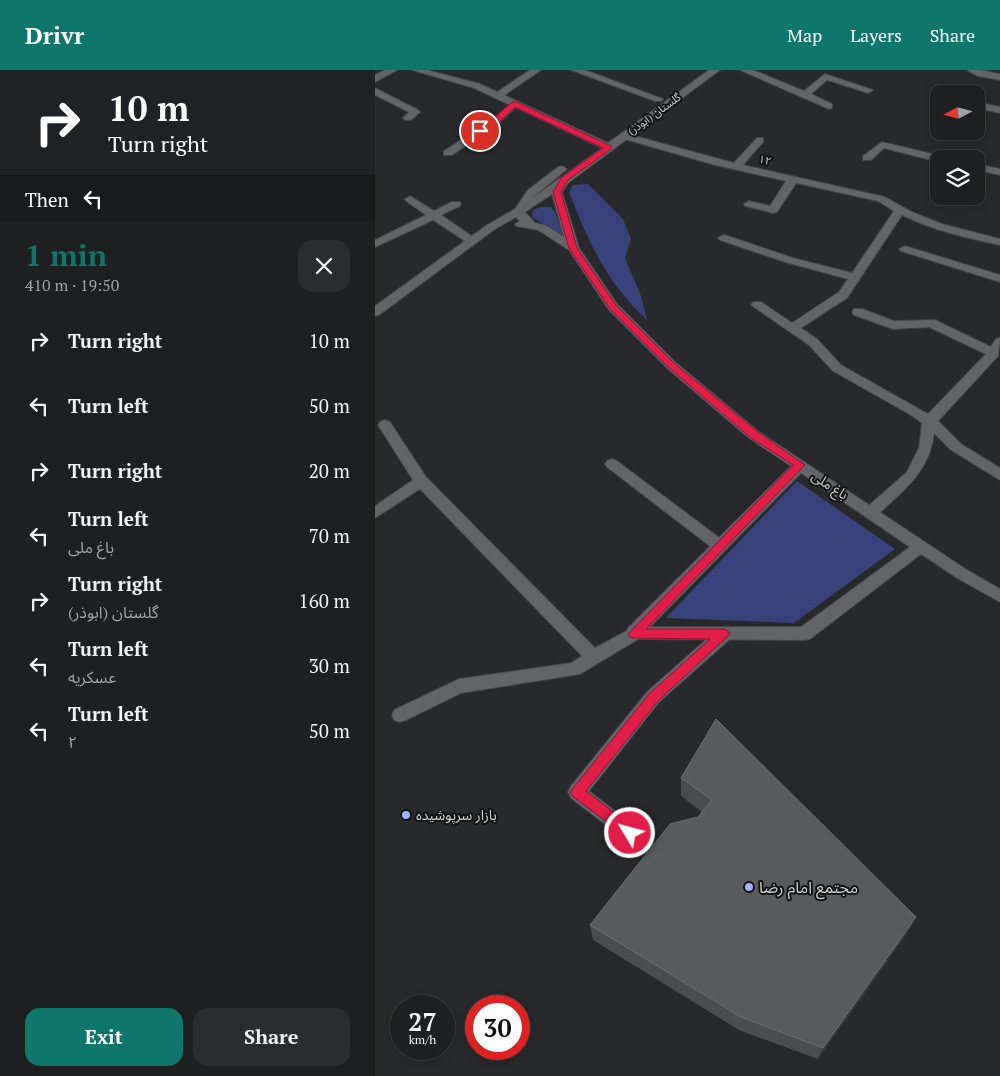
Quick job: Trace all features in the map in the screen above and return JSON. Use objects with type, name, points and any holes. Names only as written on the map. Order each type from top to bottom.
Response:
[{"type":"street","points":[[375,79],[392,70]]},
{"type":"street","points":[[417,70],[477,86],[601,140],[608,147]]},
{"type":"street","points":[[497,96],[537,70]]},
{"type":"street","points":[[576,70],[669,103]]},
{"type":"street","name":"گلستان (ابوذر)","points":[[601,140],[699,70]]},
{"type":"street","name":"گلستان (ابوذر)","points":[[375,312],[491,227],[539,200],[608,147],[715,70]]},
{"type":"street","points":[[745,70],[829,106]]},
{"type":"street","points":[[972,70],[981,74],[1000,77]]},
{"type":"street","points":[[805,95],[825,77],[867,90]]},
{"type":"street","points":[[375,91],[415,112],[408,118]]},
{"type":"street","points":[[448,152],[496,121],[515,104]]},
{"type":"street","points":[[985,107],[1000,110]]},
{"type":"street","name":"۱۲","points":[[601,140],[624,136],[736,167],[881,199],[899,211],[969,236],[1000,242]]},
{"type":"street","points":[[736,167],[760,140]]},
{"type":"street","points":[[867,158],[882,145],[930,156]]},
{"type":"street","name":"گلستان (ابوذر)","points":[[519,211],[530,192],[568,164]]},
{"type":"street","points":[[985,169],[1000,172]]},
{"type":"street","name":"باغ ملی","points":[[565,179],[557,192],[573,248],[613,307],[671,365],[754,435],[962,574],[1000,596]]},
{"type":"street","points":[[749,204],[773,210],[793,179]]},
{"type":"street","points":[[410,198],[472,241]]},
{"type":"street","points":[[375,244],[456,204]]},
{"type":"street","points":[[519,211],[521,216],[530,224]]},
{"type":"street","points":[[793,328],[843,294],[899,211]]},
{"type":"street","name":"باغ ملی","points":[[491,227],[530,224],[541,227],[573,248]]},
{"type":"street","points":[[724,238],[789,260],[855,277]]},
{"type":"street","points":[[905,249],[1000,279]]},
{"type":"street","points":[[757,305],[813,342],[837,368],[869,388],[916,412],[956,447],[1000,475]]},
{"type":"street","points":[[858,312],[893,325],[931,324],[997,348],[929,422],[926,448],[912,475],[871,512]]},
{"type":"street","points":[[385,426],[421,481],[594,657]]},
{"type":"street","points":[[611,464],[720,546]]},
{"type":"street","points":[[400,715],[459,686],[574,669],[634,634],[800,465]]},
{"type":"street","points":[[375,513],[421,481]]},
{"type":"street","points":[[634,634],[804,634],[921,546]]},
{"type":"street","points":[[630,833],[577,792],[653,698],[724,634]]},
{"type":"shaded area","points":[[588,184],[623,219],[631,239],[625,258],[641,296],[647,320],[620,291],[600,261],[584,228],[569,192],[573,185]]},
{"type":"shaded area","points":[[541,207],[551,207],[555,212],[564,237],[532,217],[533,210]]},
{"type":"shaded area","points":[[797,481],[895,549],[794,623],[666,618]]},
{"type":"building","name":"مجتمع امام رضا","points":[[716,719],[916,917],[823,1048],[741,1017],[590,925],[670,824],[698,817],[712,800],[681,778]]},
{"type":"place","name":"بازار سرپوشیده","points":[[406,815]]},
{"type":"place","name":"مجتمع امام رضا","points":[[749,887]]},
{"type":"route","points":[[480,131],[496,121],[515,104],[608,147],[565,179],[557,192],[559,205],[573,248],[613,307],[671,365],[754,435],[800,465],[634,634],[724,634],[653,698],[577,792],[630,833]]}]
